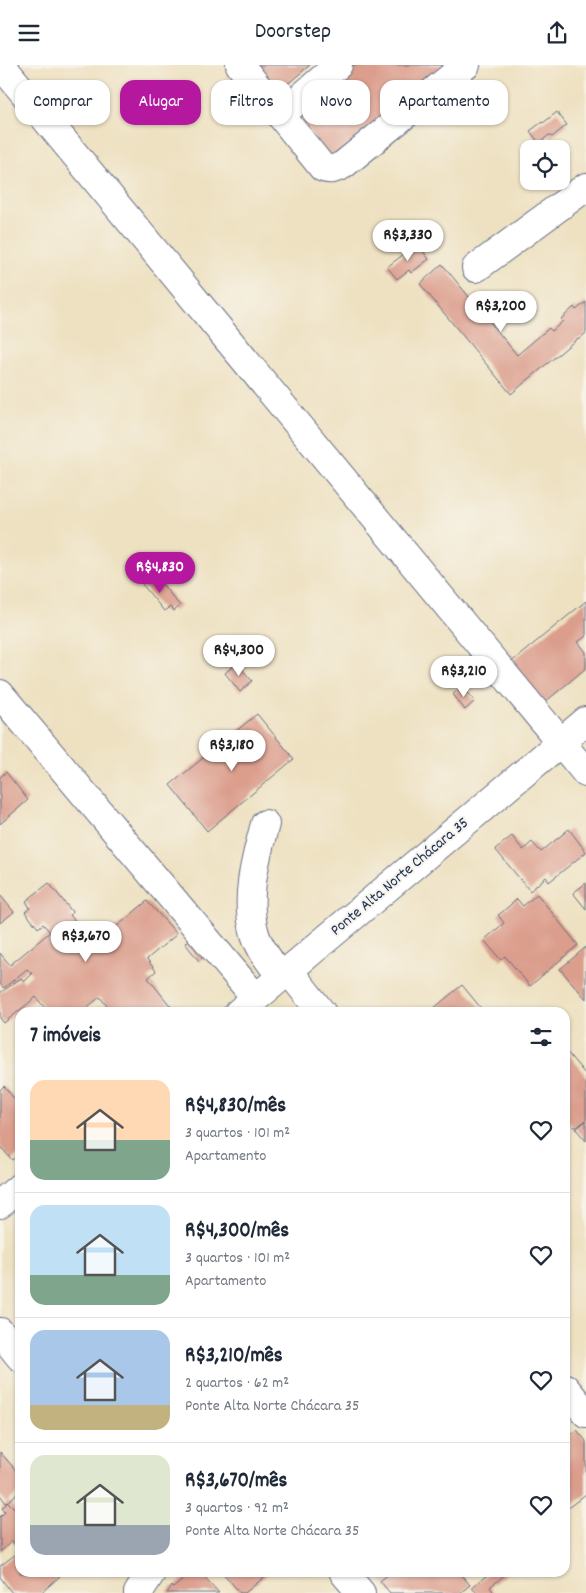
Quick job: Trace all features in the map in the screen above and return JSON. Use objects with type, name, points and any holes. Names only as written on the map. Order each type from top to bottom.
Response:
[{"type":"street","points":[[1,65],[488,656],[562,741],[586,773]]},
{"type":"street","points":[[240,65],[252,80]]},
{"type":"street","points":[[292,105],[338,65]]},
{"type":"street","points":[[289,125],[323,168],[327,170],[335,169],[351,159],[466,65]]},
{"type":"street","points":[[476,268],[586,187]]},
{"type":"street","points":[[0,694],[247,1005]]},
{"type":"street","name":"Ponte Alta Norte Chácara 35","points":[[247,1005],[586,721]]},
{"type":"street","points":[[265,824],[254,863],[251,913],[255,934],[263,951],[316,1007]]},
{"type":"street","points":[[0,1204],[15,1191]]},
{"type":"street","points":[[0,1332],[15,1351]]},
{"type":"street","points":[[570,1394],[586,1413]]},
{"type":"street","points":[[138,1593],[148,1577]]},
{"type":"street","points":[[347,1577],[361,1593]]},
{"type":"building","points":[[256,65],[310,65],[292,80],[268,80]]},
{"type":"building","points":[[352,65],[444,65],[426,80],[380,80],[380,118],[331,158],[304,125],[370,125],[370,80],[334,80]]},
{"type":"building","points":[[302,106],[302,123],[294,113]]},
{"type":"building","points":[[557,112],[567,125],[552,137],[549,135],[543,140],[537,140],[530,131]]},
{"type":"building","points":[[417,244],[429,259],[411,273],[409,270],[397,279],[387,267]]},
{"type":"building","points":[[442,264],[517,355],[549,328],[552,331],[574,307],[576,310],[586,302],[586,333],[511,394],[420,284]]},
{"type":"building","points":[[154,574],[180,606],[174,611],[170,607],[164,611],[142,584]]},
{"type":"building","points":[[586,601],[586,636],[578,642],[586,652],[586,668],[538,708],[504,668]]},
{"type":"building","points":[[237,663],[252,681],[240,692],[225,673]]},
{"type":"building","points":[[463,687],[475,701],[465,710],[453,694]]},
{"type":"building","points":[[257,714],[294,759],[207,831],[170,785]]},
{"type":"building","points":[[6,772],[28,800],[0,824],[0,777]]},
{"type":"building","points":[[569,829],[586,852],[549,882],[546,877],[530,891],[495,849],[512,836],[523,850],[532,842],[541,852]]},
{"type":"building","points":[[49,883],[73,913],[70,915],[95,945],[147,901],[177,934],[147,959],[156,971],[148,978],[171,1007],[108,1007],[100,997],[88,1007],[44,1007],[36,997],[24,1007],[15,1007],[15,1014],[4,1023],[0,1018],[0,993],[21,978],[24,982],[32,974],[27,969],[4,988],[0,984],[0,953],[10,965],[50,932],[43,924],[38,928],[25,912],[30,908],[26,901]]},
{"type":"building","points":[[586,883],[586,909],[573,893]]},
{"type":"building","points":[[537,894],[578,945],[530,986],[505,956],[501,960],[484,940],[504,923],[498,915],[517,899],[523,906]]},
{"type":"building","points":[[0,895],[14,912],[0,923]]},
{"type":"building","points":[[193,937],[207,954],[199,961],[185,943]]},
{"type":"building","points":[[586,947],[586,999],[560,969]]},
{"type":"building","points":[[462,985],[480,1007],[435,1007]]},
{"type":"building","points":[[570,1056],[586,1075],[586,1120],[577,1127],[573,1127],[570,1123]]},
{"type":"building","points":[[4,1086],[15,1100],[15,1157],[12,1160],[0,1146],[0,1090]]},
{"type":"building","points":[[586,1121],[586,1141],[576,1129]]},
{"type":"building","points":[[577,1430],[586,1441],[586,1494],[570,1506],[570,1436]]},
{"type":"building","points":[[0,1452],[15,1469],[15,1495],[6,1503],[0,1495]]},
{"type":"building","points":[[8,1502],[15,1509],[15,1544],[12,1541],[0,1552],[0,1517],[5,1512],[2,1508]]},
{"type":"building","points":[[15,1555],[15,1577],[59,1577],[41,1593],[12,1593],[0,1577],[0,1566]]},
{"type":"building","points":[[182,1577],[205,1577],[219,1593],[167,1593],[172,1586],[173,1588],[184,1579]]},
{"type":"building","points":[[226,1577],[264,1577],[245,1593],[240,1593]]},
{"type":"building","points":[[385,1577],[463,1577],[470,1585],[460,1593],[390,1593],[380,1581]]},
{"type":"building","points":[[485,1577],[502,1577],[490,1587],[494,1593],[477,1593],[472,1587]]}]
